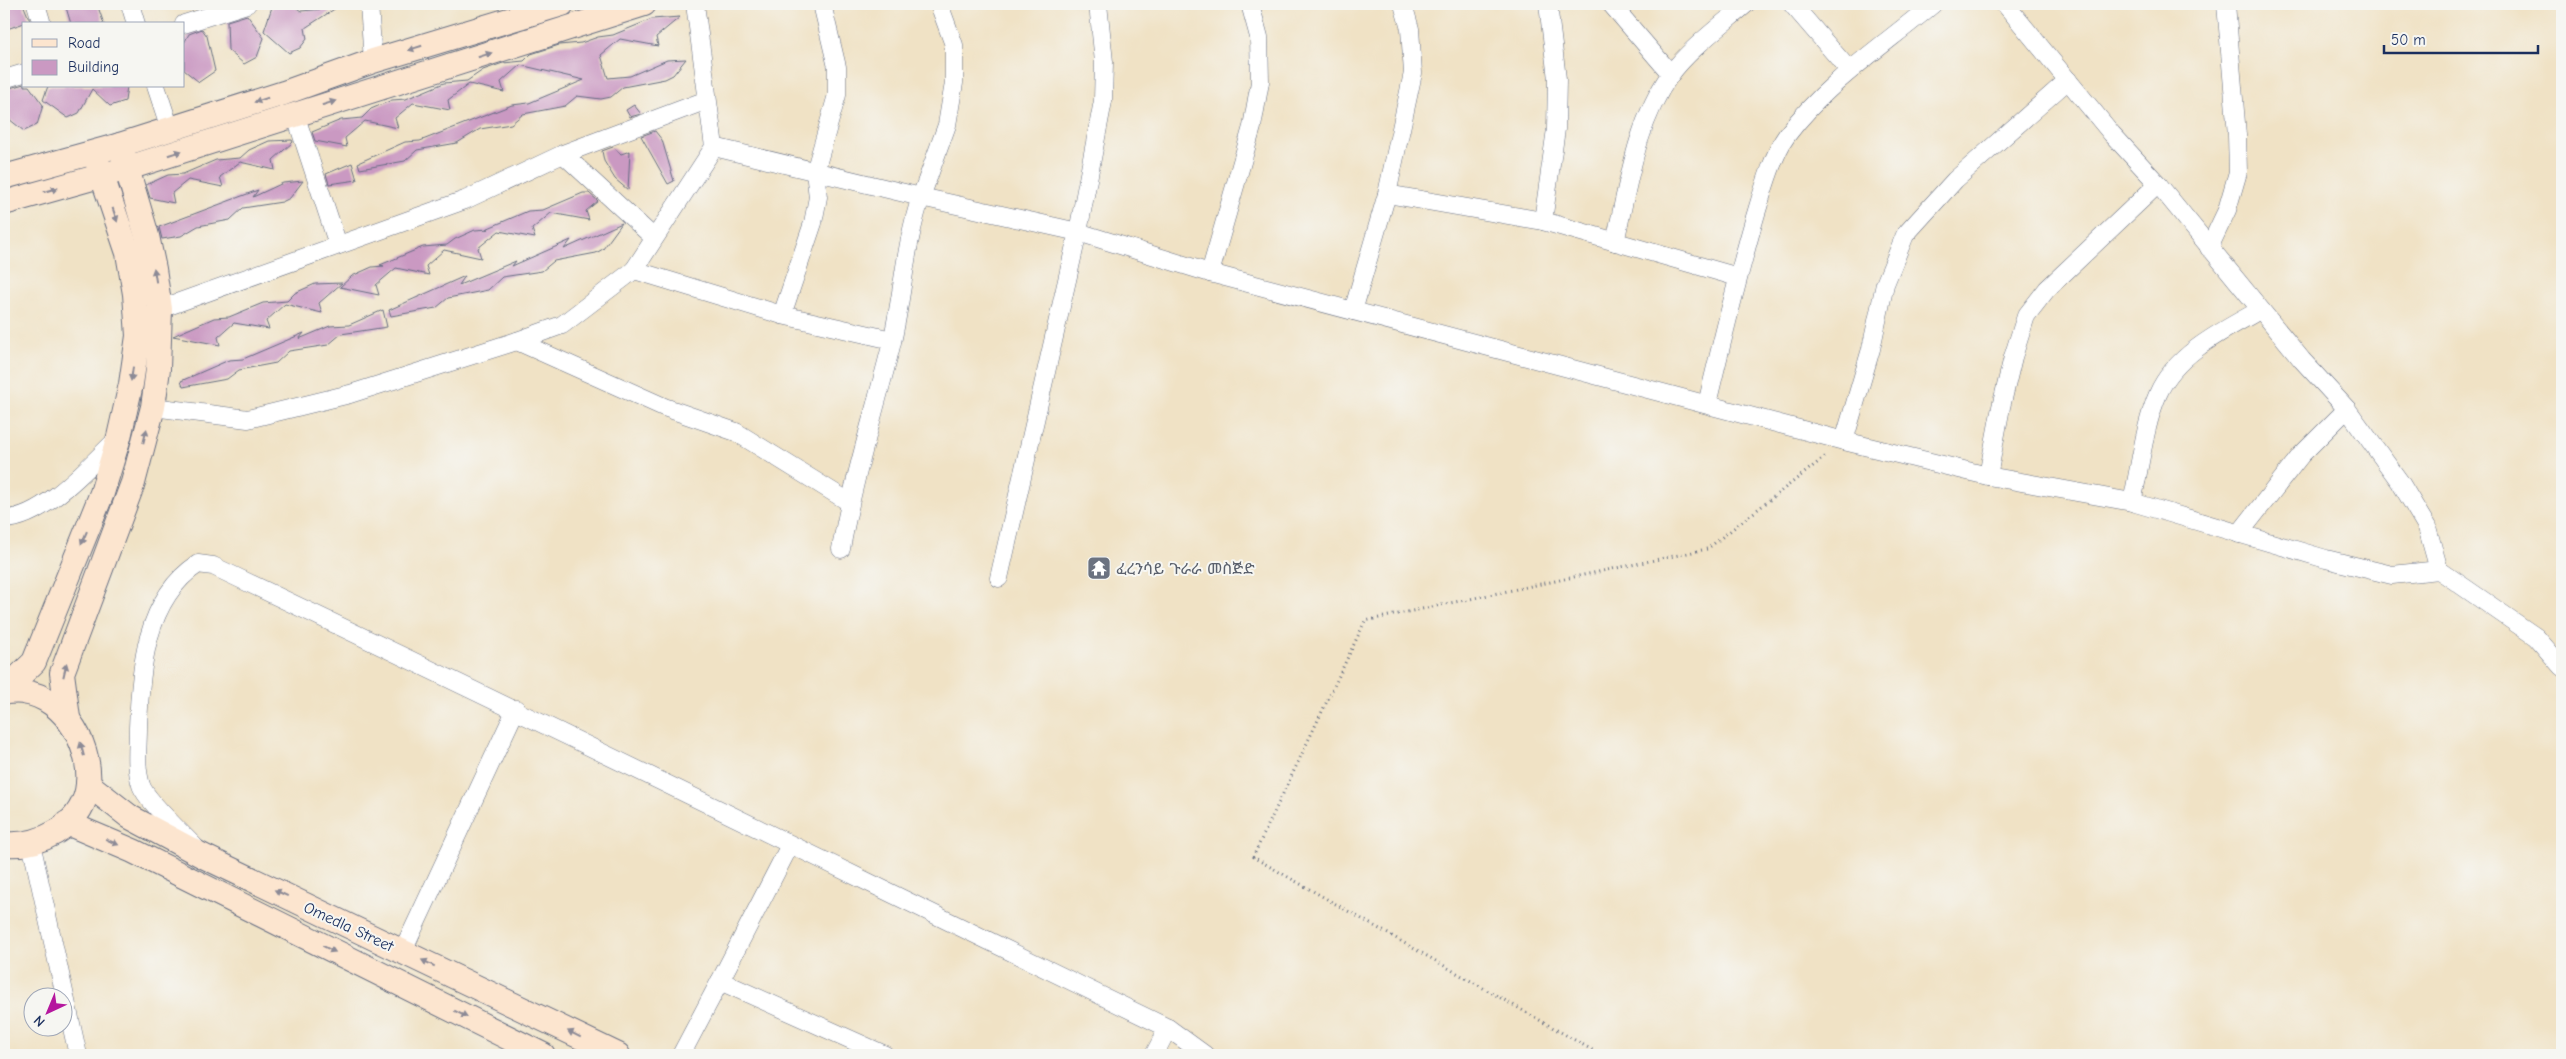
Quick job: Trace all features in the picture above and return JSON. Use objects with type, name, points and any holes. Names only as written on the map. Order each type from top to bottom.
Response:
[{"type":"main road","points":[[4,177],[120,145],[284,93],[373,61],[562,4]]},
{"type":"main road","points":[[4,203],[128,168],[644,4]]},
{"type":"main road","points":[[4,844],[31,844],[55,834],[74,816],[86,794],[88,784],[81,743],[68,718],[62,673],[133,483],[153,407],[158,369],[160,309],[148,236],[120,145]]},
{"type":"main road","points":[[4,691],[34,662],[102,493],[119,437],[138,336],[128,252],[94,152]]},
{"type":"main road","points":[[4,691],[24,692],[47,701],[68,718]]},
{"type":"main road","name":"Omedla Street","points":[[88,784],[130,817],[203,856],[618,1055]]},
{"type":"main road","name":"Omedla Street","points":[[67,822],[133,851],[542,1055]]},
{"type":"street","points":[[36,4],[41,22]]},
{"type":"street","points":[[130,4],[135,22]]},
{"type":"street","points":[[185,24],[247,4]]},
{"type":"street","points":[[368,4],[373,61]]},
{"type":"street","points":[[153,407],[248,419],[350,394],[562,324],[634,270],[714,147],[695,4]]},
{"type":"street","points":[[782,316],[813,223],[818,197],[815,172],[837,95],[837,67],[822,4]]},
{"type":"street","points":[[841,549],[849,502],[892,340],[911,227],[947,125],[954,83],[954,45],[939,4]]},
{"type":"street","points":[[999,578],[1078,232],[1103,101],[1104,62],[1098,4]]},
{"type":"street","points":[[1210,273],[1252,127],[1260,82],[1260,37],[1250,4]]},
{"type":"street","points":[[1353,311],[1387,194],[1413,73],[1410,29],[1403,4]]},
{"type":"street","points":[[1542,221],[1556,129],[1557,79],[1548,4]]},
{"type":"street","points":[[1611,4],[1671,74]]},
{"type":"street","points":[[1615,242],[1635,154],[1649,112],[1671,74],[1746,4]]},
{"type":"street","points":[[1792,4],[1849,70]]},
{"type":"street","points":[[1707,404],[1738,277],[1764,188],[1786,137],[1819,98],[1849,70],[1933,4]]},
{"type":"street","points":[[2005,4],[2112,134],[2158,184],[2260,310],[2347,409],[2400,482],[2427,527],[2439,570],[2536,638],[2562,667]]},
{"type":"street","points":[[2209,248],[2227,210],[2238,172],[2237,135],[2226,4]]},
{"type":"street","points":[[4,79],[22,74]]},
{"type":"street","points":[[1844,442],[1871,349],[1885,284],[1905,235],[1955,180],[2068,80]]},
{"type":"street","points":[[157,88],[170,129]]},
{"type":"street","points":[[160,309],[464,200],[563,154],[708,100]]},
{"type":"street","points":[[295,114],[338,245]]},
{"type":"street","points":[[714,147],[921,197],[1078,232],[1210,273],[1844,442],[1988,476],[2132,502],[2238,534],[2392,575],[2439,570]]},
{"type":"street","points":[[563,154],[654,238]]},
{"type":"street","points":[[1988,476],[2001,407],[2013,357],[2026,316],[2048,289],[2158,184]]},
{"type":"street","points":[[1387,194],[1542,221],[1738,277]]},
{"type":"street","points":[[634,270],[782,316],[892,340]]},
{"type":"street","points":[[2132,502],[2158,394],[2172,372],[2195,351],[2260,310]]},
{"type":"street","points":[[517,340],[664,407],[736,432],[849,502]]},
{"type":"street","points":[[2238,534],[2301,455],[2347,409]]},
{"type":"street","points":[[4,519],[17,519],[44,504],[82,473],[119,437]]},
{"type":"street","points":[[203,856],[141,787],[137,768],[140,687],[148,634],[166,600],[183,574],[198,564],[213,566],[516,709],[790,845],[1168,1028],[1205,1055]]},
{"type":"street","points":[[403,951],[516,709]]},
{"type":"street","points":[[31,844],[78,1055]]},
{"type":"street","points":[[681,1055],[790,845]]},
{"type":"street","points":[[720,981],[886,1055]]},
{"type":"street","points":[[1154,1055],[1168,1028]]},
{"type":"path","points":[[1601,1055],[1253,857],[1365,621],[1707,549],[1844,442]]},
{"type":"building","points":[[4,4],[23,4],[30,21],[22,22],[22,24],[4,30]]},
{"type":"building","points":[[65,4],[97,4],[103,22],[70,22]]},
{"type":"building","points":[[273,4],[291,4],[301,11],[336,8],[305,28],[307,39],[300,48],[289,53],[264,31]]},
{"type":"building","points":[[247,15],[264,38],[257,57],[244,64],[228,50],[227,21]]},
{"type":"building","points":[[680,17],[656,37],[658,46],[620,39],[601,55],[608,78],[630,76],[667,60],[686,59],[673,75],[665,79],[623,87],[611,97],[601,99],[577,96],[565,106],[523,114],[511,124],[480,129],[457,143],[417,150],[405,161],[360,169],[358,163],[405,142],[420,141],[512,105],[529,103],[584,80],[520,65],[501,82],[504,92],[469,84],[448,100],[450,110],[413,103],[395,118],[398,128],[365,121],[345,138],[347,147],[315,141],[312,132],[341,120],[362,118],[371,109],[392,100],[406,99],[444,83],[467,81],[483,70],[503,63],[524,61],[531,54],[559,45],[581,43],[598,37],[613,35],[652,19]]},
{"type":"building","points":[[202,29],[207,36],[215,71],[199,82],[185,71],[185,41],[189,34]]},
{"type":"building","points":[[22,85],[22,88],[30,88],[43,105],[37,125],[24,131],[4,115],[6,89]]},
{"type":"building","points":[[47,88],[127,88],[125,101],[110,106],[92,89],[79,113],[68,118],[43,100]]},
{"type":"building","points":[[634,105],[641,114],[630,117],[626,110]]},
{"type":"building","points":[[655,131],[662,140],[674,181],[668,184],[641,136]]},
{"type":"building","points":[[292,140],[293,142],[273,160],[275,170],[240,162],[220,177],[223,187],[188,180],[172,193],[174,203],[150,198],[146,185],[168,175],[183,174],[216,160],[240,158],[249,150],[269,141]]},
{"type":"building","points":[[613,147],[621,154],[630,151],[628,190],[615,179],[604,161],[602,151]]},
{"type":"building","points":[[352,163],[357,180],[329,184],[326,174]]},
{"type":"building","points":[[303,181],[290,198],[282,202],[243,208],[230,220],[198,226],[181,236],[162,239],[159,227],[258,190],[253,197],[283,183]]},
{"type":"building","points":[[583,193],[589,193],[598,201],[586,211],[589,220],[551,213],[532,229],[535,238],[499,231],[478,248],[481,258],[444,250],[426,266],[429,275],[396,268],[376,285],[379,295],[340,287],[352,276],[372,267],[384,266],[380,265],[423,247],[447,245],[455,239],[475,230],[489,229],[486,229],[528,211],[543,210]]},
{"type":"building","points":[[622,223],[603,249],[596,253],[554,261],[542,271],[502,277],[488,290],[448,298],[436,308],[391,316],[389,310],[465,276],[459,285],[516,261],[512,266],[571,240],[564,249]]},
{"type":"building","points":[[342,283],[319,303],[322,313],[285,304],[266,321],[269,329],[234,323],[218,337],[220,345],[173,336],[214,318],[229,317],[263,303],[287,301],[295,293],[315,284]]},
{"type":"building","points":[[383,310],[387,327],[341,334],[328,345],[289,351],[276,363],[239,370],[227,379],[183,387],[181,381],[229,360],[243,359],[304,333],[299,339],[330,326],[349,325]]},
{"type":"place","name":"ፈረንሳይ ጉራራ መስጅድ","points":[[1099,568]]}]
